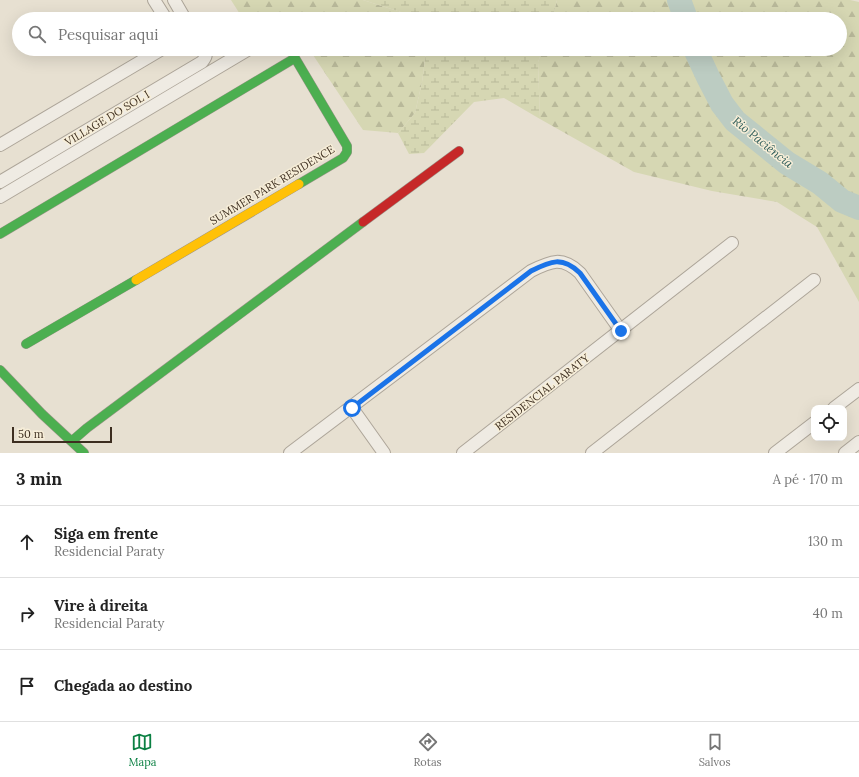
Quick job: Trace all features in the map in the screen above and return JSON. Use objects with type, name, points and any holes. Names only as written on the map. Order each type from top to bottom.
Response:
[{"type":"street","points":[[154,0],[162,12]]},
{"type":"street","points":[[174,0],[181,12]]},
{"type":"street","points":[[0,146],[150,56]]},
{"type":"street","name":"VILLAGE DO SOL I","points":[[0,182],[202,62],[206,56]]},
{"type":"street","points":[[0,198],[237,56]]},
{"type":"street","name":"SUMMER PARK RESIDENCE","points":[[0,234],[289,56]]},
{"type":"street","name":"SUMMER PARK RESIDENCE","points":[[26,344],[343,158],[347,146],[293,56]]},
{"type":"street","points":[[72,441],[86,428],[459,151]]},
{"type":"street","name":"RESIDENCIAL PARATY","points":[[463,453],[732,243]]},
{"type":"street","points":[[290,453],[352,408],[531,271],[548,263],[558,261],[571,265],[580,273],[621,331]]},
{"type":"street","points":[[592,453],[814,280]]},
{"type":"street","points":[[0,370],[42,414],[84,453]]},
{"type":"street","points":[[838,405],[859,389]]},
{"type":"street","points":[[352,408],[378,451]]},
{"type":"street","points":[[775,453],[811,425]]},
{"type":"street","points":[[845,453],[859,442]]},
{"type":"green space","points":[[231,0],[363,0],[401,12],[239,12]]},
{"type":"green space","points":[[363,0],[557,0],[554,12],[401,12]]},
{"type":"green space","points":[[557,0],[850,0],[859,2],[859,302],[817,227],[777,202],[712,191],[634,172],[540,119],[538,62],[540,56],[847,56],[847,12],[554,12]]},
{"type":"green space","points":[[314,56],[425,56],[422,82],[415,113],[398,133],[363,130]]},
{"type":"green space","points":[[425,56],[540,56],[538,62],[540,119],[504,98],[474,102],[424,153],[409,154],[398,133],[415,113],[422,82]]},
{"type":"waterway","name":"Rio Paciência","points":[[679,0],[683,12]]},
{"type":"waterway","name":"Rio Paciência","points":[[698,56],[722,104],[735,121],[787,163],[820,183],[842,201],[859,208]]},
{"type":"traffic: fast","points":[[0,234],[295,58],[347,146],[347,152],[343,158],[299,184]]},
{"type":"traffic: fast","points":[[72,441],[87,428],[363,222]]},
{"type":"traffic: fast","points":[[26,344],[136,280]]},
{"type":"traffic: fast","points":[[0,370],[42,414],[84,453]]},
{"type":"traffic: slow","points":[[136,280],[299,184]]},
{"type":"traffic: jam","points":[[363,222],[459,151]]},
{"type":"route","points":[[352,408],[531,271],[548,263],[558,261],[564,262],[571,265],[580,273],[621,331]]}]
